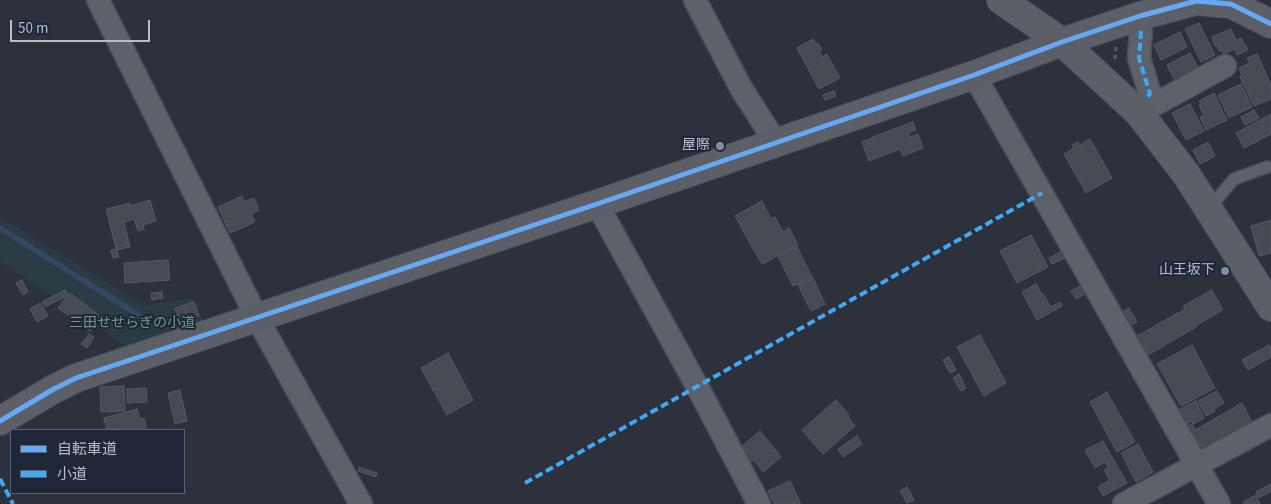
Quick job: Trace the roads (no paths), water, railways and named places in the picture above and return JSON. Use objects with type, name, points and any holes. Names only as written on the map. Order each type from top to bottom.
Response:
[{"type":"street","points":[[98,0],[256,318],[361,504]]},
{"type":"street","points":[[695,0],[741,88],[776,143]]},
{"type":"street","points":[[1001,0],[1062,42],[1143,106],[1271,307]]},
{"type":"street","points":[[0,421],[76,378],[597,204],[1141,16],[1196,1],[1231,4],[1271,24]]},
{"type":"street","points":[[1141,16],[1139,58],[1150,94],[1143,106]]},
{"type":"street","points":[[1143,106],[1225,66]]},
{"type":"street","points":[[974,75],[1219,504]]},
{"type":"street","points":[[597,204],[697,386],[759,504]]},
{"type":"street","points":[[1124,504],[1271,425]]},
{"type":"lane","points":[[1208,209],[1234,179],[1267,167]]},
{"type":"waterway","points":[[0,228],[148,321]]},
{"type":"place","name":"屋際","points":[[720,146]]},
{"type":"place","name":"山王坂下","points":[[1225,271]]},
{"type":"park label","name":"三田せせらぎの小道","points":[[132,324]]}]
